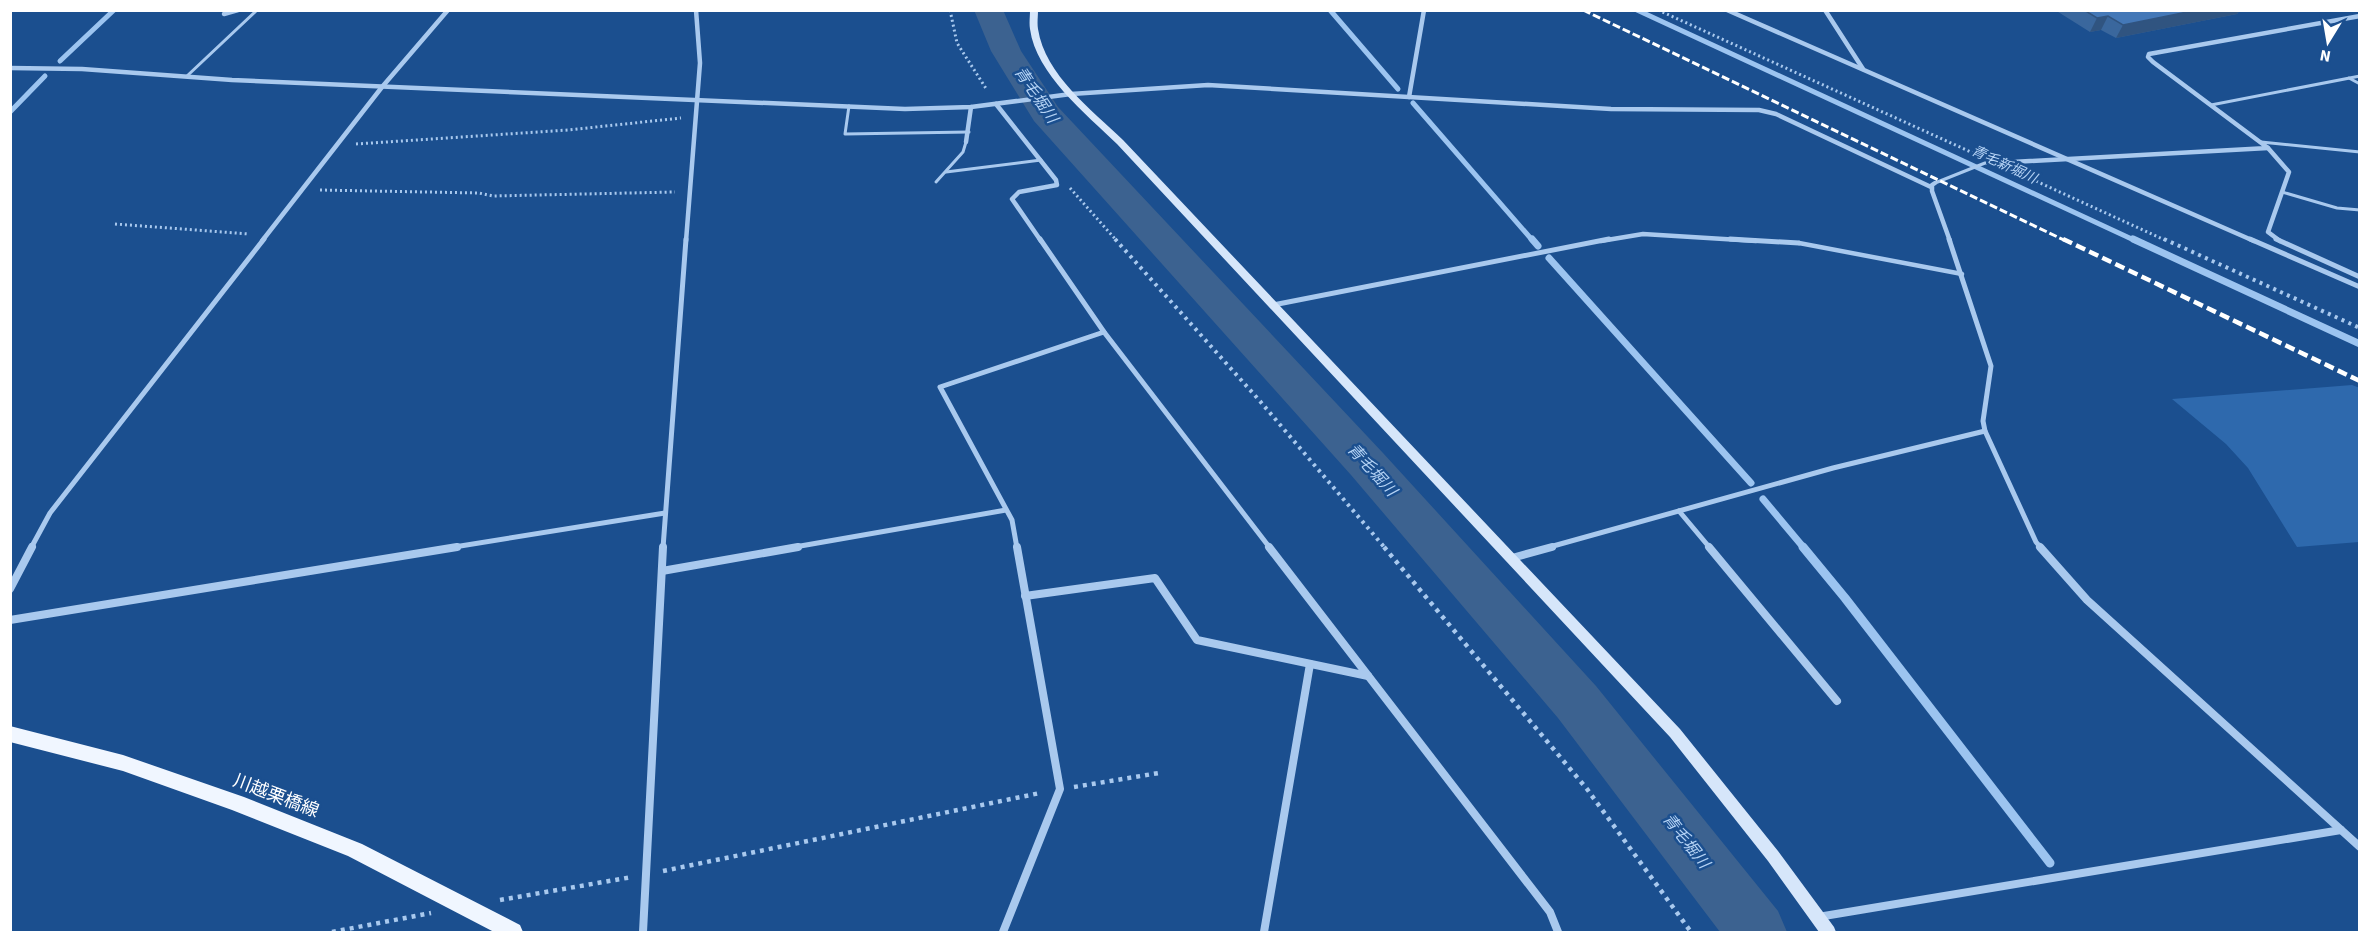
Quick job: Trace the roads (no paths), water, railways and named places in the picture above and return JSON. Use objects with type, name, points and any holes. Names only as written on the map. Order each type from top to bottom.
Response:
[{"type":"main road","name":"川越栗橋線","points":[[10,734],[123,763],[237,803],[355,850],[513,933]]},
{"type":"street","points":[[224,14],[238,10]]},
{"type":"street","points":[[10,589],[50,513],[382,87],[413,48],[448,10]]},
{"type":"street","points":[[643,933],[665,513],[698,100],[700,63],[696,10]]},
{"type":"street","points":[[1034,10],[1033,24],[1038,49],[1071,94],[1120,142],[1675,733],[1773,856],[1828,933]]},
{"type":"street","points":[[1409,97],[1424,10]]},
{"type":"street","points":[[1727,10],[2360,287]]},
{"type":"street","points":[[1825,10],[1863,69]]},
{"type":"street","points":[[2360,16],[2149,54],[2148,57],[2261,142],[2289,172],[2268,232],[2272,237],[2360,277]]},
{"type":"street","points":[[10,68],[82,69],[382,87],[905,109],[971,107],[1056,95],[1227,85],[1611,109],[1767,111],[1933,185],[1991,366],[1983,421],[1985,431],[2042,552],[2087,600],[2360,847]]},
{"type":"street","points":[[996,104],[1041,160],[1057,185],[1019,192],[1012,198],[1104,332],[1550,912],[1558,933]]},
{"type":"street","points":[[966,142],[971,107]]},
{"type":"street","points":[[1995,163],[2268,148]]},
{"type":"street","points":[[1273,305],[1629,235],[1799,243]]},
{"type":"street","points":[[1003,933],[1060,789],[1012,520],[940,387],[1104,332]]},
{"type":"street","points":[[1512,558],[1833,468],[1985,431]]},
{"type":"street","points":[[662,571],[1006,510]]},
{"type":"street","points":[[1679,511],[1837,701]]},
{"type":"street","points":[[10,620],[665,513]]},
{"type":"street","points":[[1025,596],[1155,578],[1197,640],[1369,676]]},
{"type":"street","points":[[1264,933],[1310,664]]},
{"type":"street","points":[[1817,918],[2341,830]]},
{"type":"lane","points":[[187,76],[257,10]]},
{"type":"lane","points":[[2211,105],[2360,76]]},
{"type":"lane","points":[[2349,78],[2360,84]]},
{"type":"lane","points":[[849,106],[845,134],[969,132]]},
{"type":"lane","points":[[936,182],[963,152],[966,142]]},
{"type":"lane","points":[[2261,142],[2360,152]]},
{"type":"lane","points":[[946,172],[1041,160]]},
{"type":"lane","points":[[1933,185],[1964,170],[1985,163],[1995,163]]},
{"type":"lane","points":[[2282,192],[2337,208],[2360,210]]},
{"type":"lane","points":[[1799,243],[1962,274]]},
{"type":"waterway","points":[[60,61],[114,10]]},
{"type":"waterway","name":"青毛堀川","points":[[988,10],[1006,51],[1046,114],[1367,464],[1577,702],[1757,932]]},
{"type":"waterway","points":[[1330,10],[1398,89]]},
{"type":"waterway","name":"青毛新堀川","points":[[1637,10],[2136,241]]},
{"type":"waterway","points":[[10,112],[45,76]]},
{"type":"waterway","points":[[1413,103],[1533,241]]},
{"type":"waterway","points":[[1532,239],[1538,246]]},
{"type":"waterway","name":"青毛新堀川","points":[[2133,239],[2360,344]]},
{"type":"waterway","points":[[1549,258],[1751,483]]},
{"type":"waterway","points":[[1763,499],[1804,548]]},
{"type":"waterway","points":[[1803,547],[2050,863]]},
{"type":"railway","points":[[1583,10],[2066,241]]},
{"type":"railway","points":[[2063,239],[2360,381]]}]
